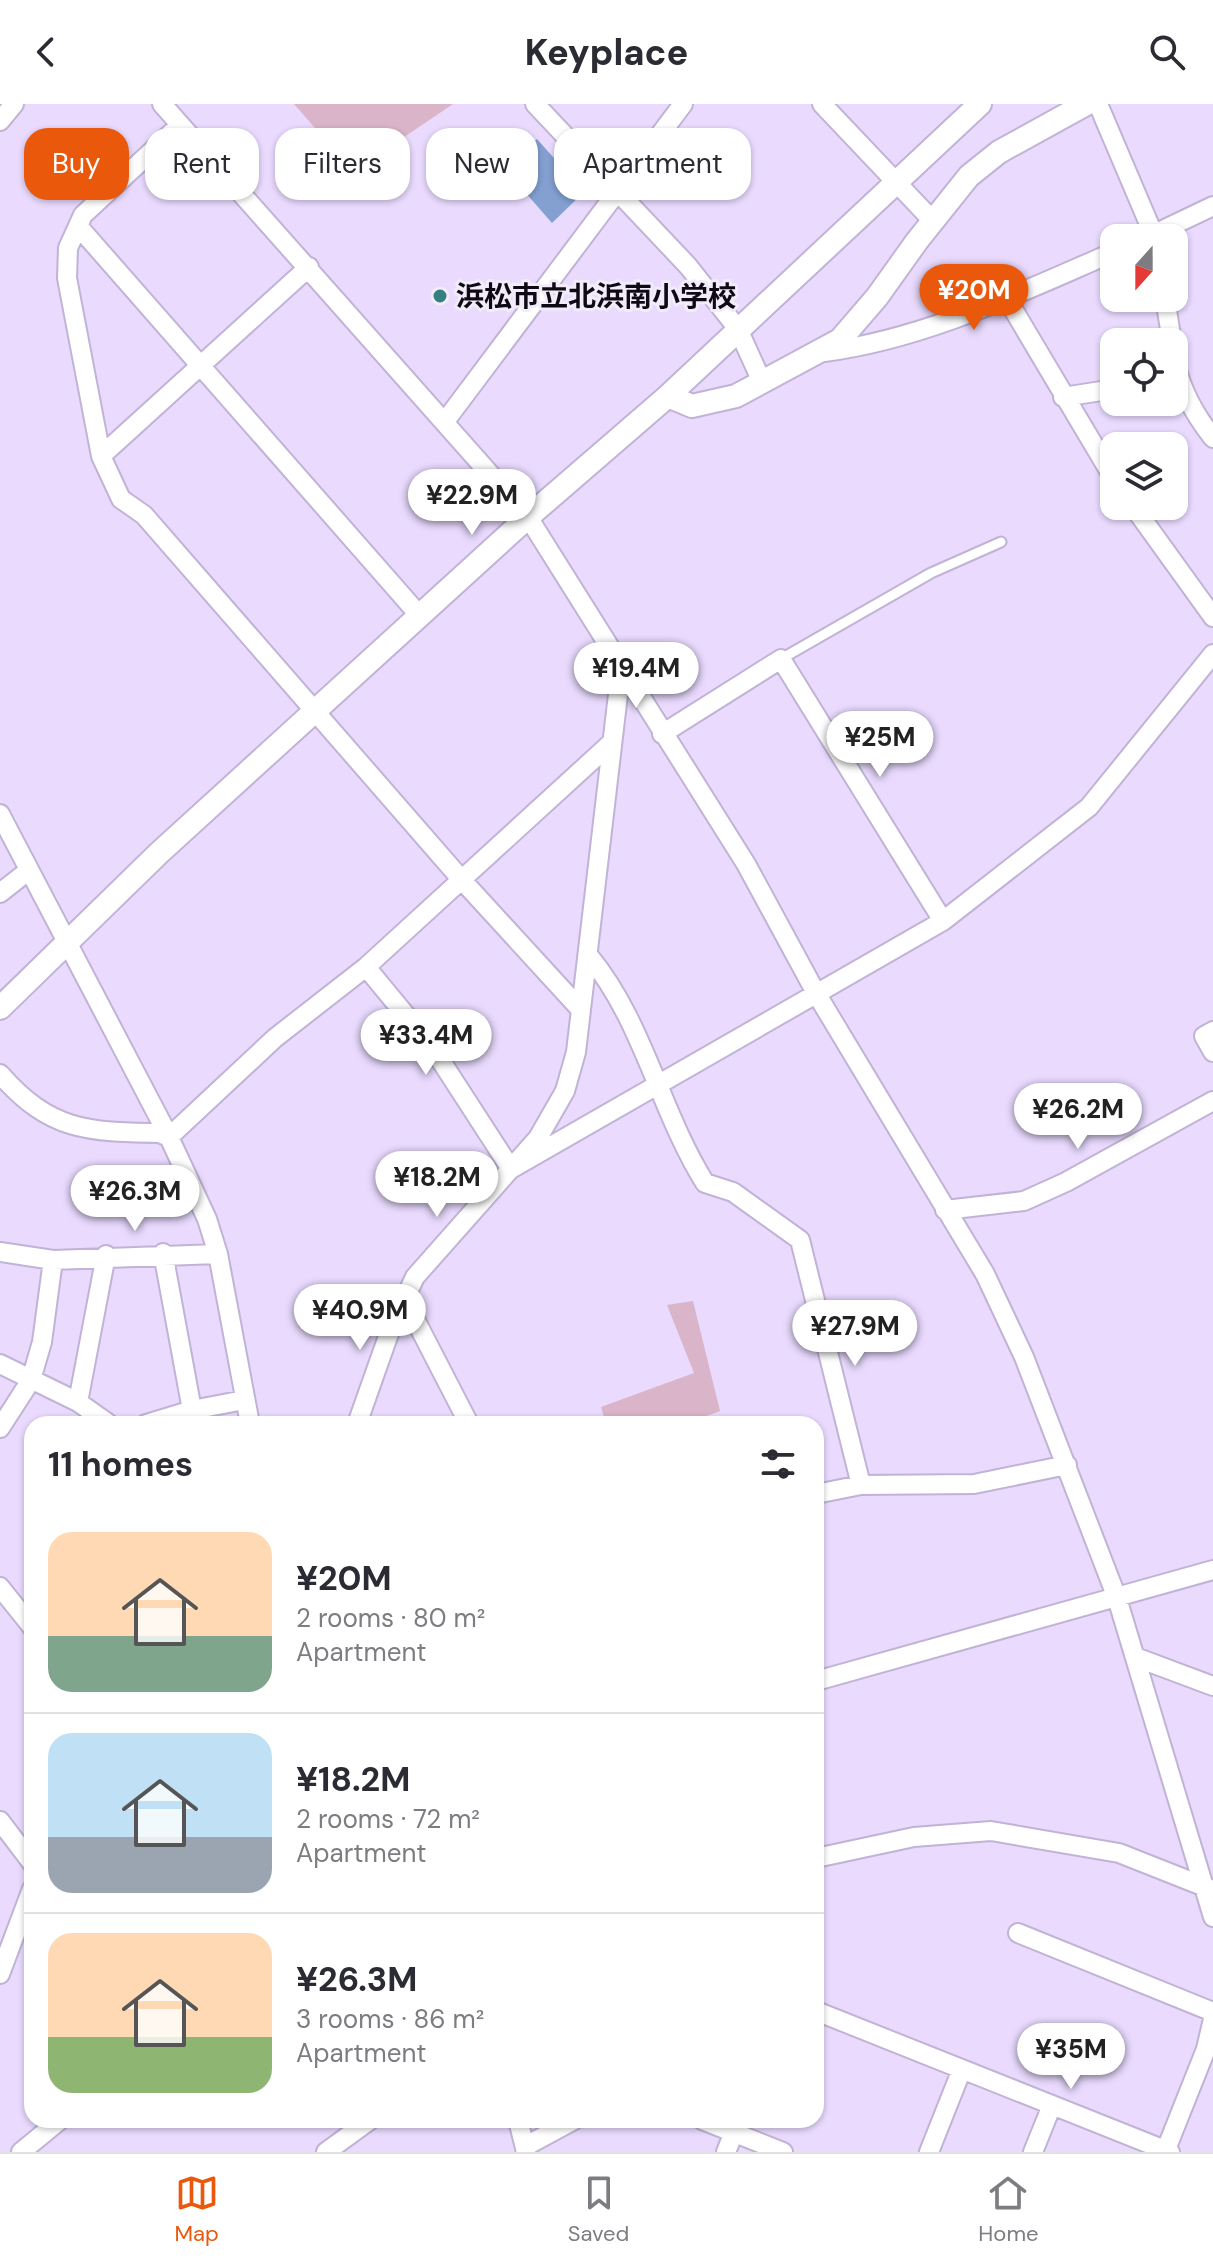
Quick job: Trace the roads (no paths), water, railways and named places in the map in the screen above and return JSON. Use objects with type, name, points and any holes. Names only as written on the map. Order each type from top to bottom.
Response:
[{"type":"street","points":[[0,121],[14,104]]},
{"type":"street","points":[[162,104],[446,420],[528,517],[746,864],[816,993],[985,1274],[1024,1357],[1117,1598],[1209,1889],[1213,1917]]},
{"type":"street","points":[[535,104],[557,128]]},
{"type":"street","points":[[664,128],[683,104]]},
{"type":"street","points":[[822,104],[932,220]]},
{"type":"street","points":[[0,1008],[66,942],[315,711],[528,517],[668,396],[980,104]]},
{"type":"street","points":[[668,396],[692,406],[736,396],[840,340],[877,297],[932,220],[969,176],[999,152],[1086,104]]},
{"type":"street","points":[[1098,104],[1147,224]]},
{"type":"street","points":[[180,125],[106,190],[83,215],[68,248],[67,278],[101,456],[121,499],[144,515],[461,879],[581,1010]]},
{"type":"street","points":[[446,420],[608,200]]},
{"type":"street","points":[[624,200],[688,266],[738,329],[762,382]]},
{"type":"street","points":[[1178,224],[1213,206]]},
{"type":"street","points":[[78,226],[420,616]]},
{"type":"street","points":[[817,353],[873,346],[1007,299],[1100,258]]},
{"type":"street","points":[[101,456],[309,267]]},
{"type":"street","points":[[1007,299],[1100,456]]},
{"type":"street","points":[[1063,397],[1100,391]]},
{"type":"street","points":[[1188,400],[1213,438]]},
{"type":"street","points":[[1143,520],[1213,617]]},
{"type":"street","points":[[511,1169],[943,921],[1089,807],[1213,654]]},
{"type":"street","points":[[662,734],[781,659],[943,921]]},
{"type":"street","points":[[360,1416],[404,1298],[428,1260],[538,1138],[565,1091],[576,1052],[589,956],[610,744],[621,669]]},
{"type":"street","points":[[169,1137],[275,1038],[366,967],[610,744]]},
{"type":"street","points":[[0,814],[169,1137],[207,1219],[218,1254],[248,1416]]},
{"type":"street","points":[[0,893],[28,871]]},
{"type":"street","points":[[589,956],[614,986],[656,1086],[705,1183],[733,1192],[800,1240],[861,1485]]},
{"type":"street","points":[[366,967],[432,1047],[511,1169]]},
{"type":"street","points":[[1213,1031],[1204,1036],[1213,1052]]},
{"type":"street","points":[[0,1074],[29,1106],[58,1121],[83,1128],[159,1133],[169,1137]]},
{"type":"street","points":[[945,1210],[1024,1201],[1066,1182],[1213,1101]]},
{"type":"street","points":[[0,1252],[53,1260],[106,1255],[218,1254]]},
{"type":"street","points":[[163,1253],[192,1410]]},
{"type":"street","points":[[78,1402],[106,1255]]},
{"type":"street","points":[[0,1428],[31,1380],[42,1342],[53,1260]]},
{"type":"street","points":[[404,1298],[465,1416]]},
{"type":"street","points":[[0,1364],[78,1402],[98,1416]]},
{"type":"street","points":[[172,1416],[244,1400]]},
{"type":"street","points":[[824,1492],[861,1485],[974,1484],[1067,1465]]},
{"type":"street","points":[[824,1679],[1213,1570]]},
{"type":"street","points":[[0,1587],[24,1617]]},
{"type":"street","points":[[1138,1658],[1213,1686]]},
{"type":"street","points":[[0,1821],[24,1852]]},
{"type":"street","points":[[824,1856],[914,1837],[991,1831],[1119,1853],[1209,1889]]},
{"type":"street","points":[[0,1974],[24,1910]]},
{"type":"street","points":[[1018,1933],[1213,2012]]},
{"type":"street","points":[[824,2014],[1167,2151],[1206,2049],[1213,2019]]},
{"type":"street","points":[[929,2152],[962,2069]]},
{"type":"street","points":[[1033,2152],[1052,2105]]},
{"type":"street","points":[[21,2152],[50,2128]]},
{"type":"street","points":[[326,2152],[359,2128]]},
{"type":"street","points":[[520,2128],[526,2149],[561,2128]]},
{"type":"street","points":[[726,2152],[736,2128]]},
{"type":"street","points":[[741,2128],[783,2152]]},
{"type":"lane","points":[[781,659],[931,573],[1001,542]]},
{"type":"water","points":[[538,140],[554,158],[554,200],[576,200],[552,223],[532,200],[538,200]]},
{"type":"place","name":"浜松市立北浜南小学校","points":[[440,296]]}]
